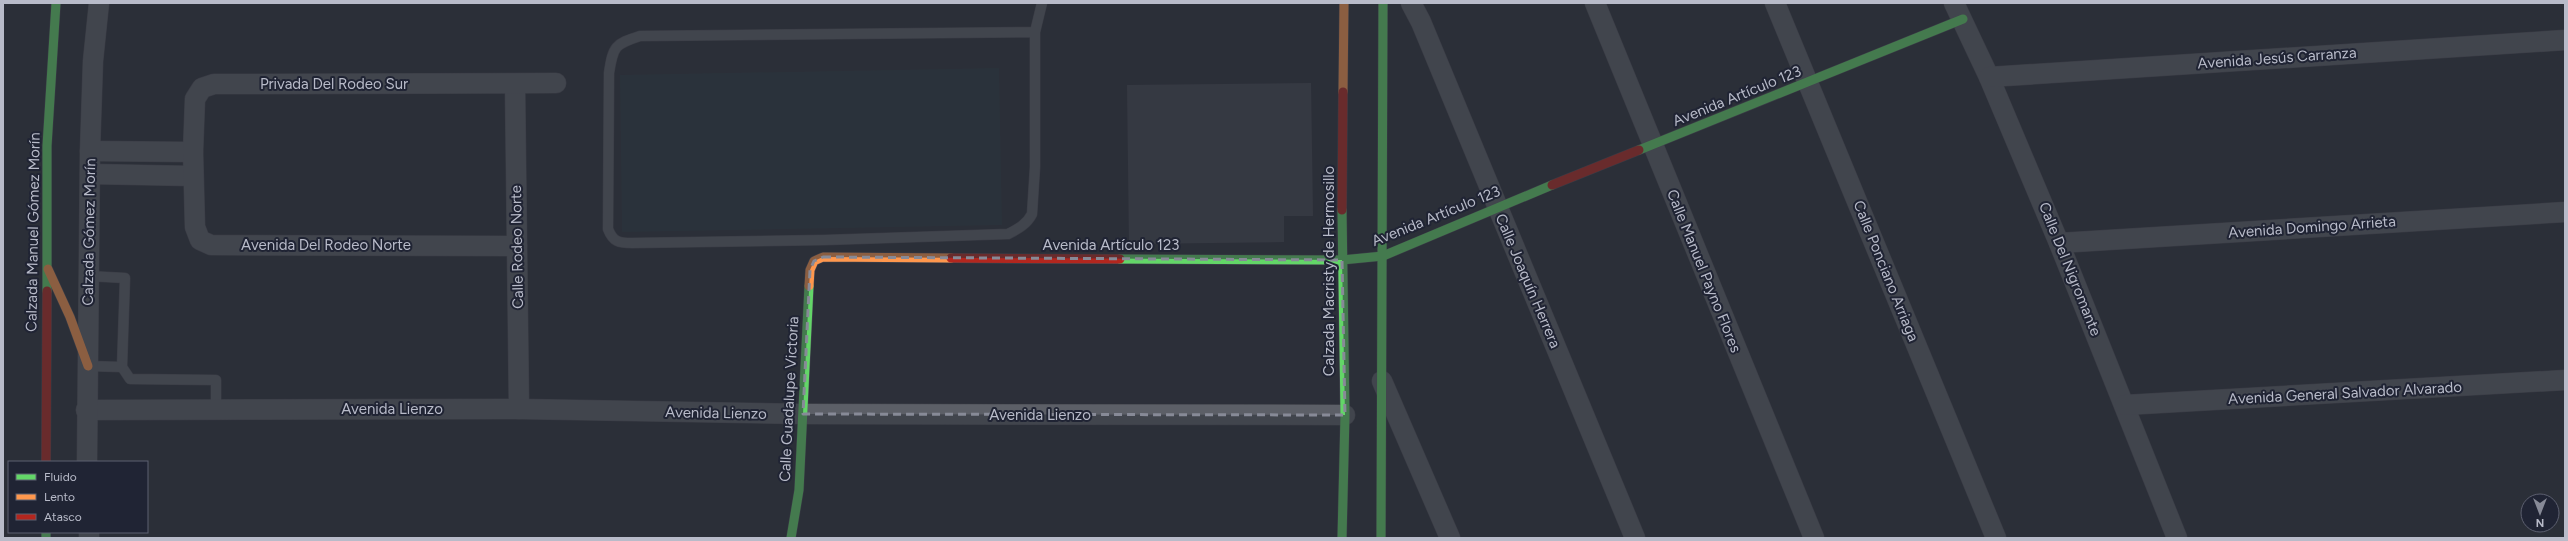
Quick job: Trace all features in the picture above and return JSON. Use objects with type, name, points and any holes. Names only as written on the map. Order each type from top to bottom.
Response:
[{"type":"main road","name":"Calzada Manuel Gómez Morín","points":[[46,461],[45,264],[47,146],[56,3]]},
{"type":"main road","name":"Calzada Macristy de Hermosillo","points":[[1342,538],[1345,415],[1342,260],[1344,3]]},
{"type":"main road","points":[[1381,538],[1383,3]]},
{"type":"main road","name":"Avenida Artículo 123","points":[[814,261],[823,256],[1342,260],[1383,256],[1497,207],[1808,82],[1958,11]]},
{"type":"main road","name":"Calle Guadalupe Victoria","points":[[791,538],[799,490],[810,270],[814,261]]},
{"type":"main road","points":[[45,264],[70,317],[88,366]]},
{"type":"street","name":"Calzada Gómez Morín","points":[[87,461],[86,410],[88,366],[90,151],[93,61],[99,3]]},
{"type":"street","name":"Calle Joaquín Herrera","points":[[1411,3],[1421,22],[1635,538]]},
{"type":"street","name":"Calle Manuel Payno Flores","points":[[1595,3],[1814,538]]},
{"type":"street","name":"Calle Ponciano Arriaga","points":[[1775,3],[1996,538]]},
{"type":"street","name":"Calle Del Nigromante","points":[[1958,11],[1989,77],[2060,243],[2178,538]]},
{"type":"street","name":"Avenida Jesús Carranza","points":[[1989,77],[2565,40]]},
{"type":"street","name":"Privada Del Rodeo Sur","points":[[194,176],[193,152],[195,99],[202,88],[214,84],[556,83]]},
{"type":"street","name":"Calle Rodeo Norte","points":[[515,84],[519,409]]},
{"type":"street","points":[[90,151],[193,152]]},
{"type":"street","points":[[90,174],[194,176]]},
{"type":"street","name":"Avenida Del Rodeo Norte","points":[[194,176],[195,228],[200,240],[212,245],[517,246]]},
{"type":"street","name":"Avenida Domingo Arrieta","points":[[2060,243],[2565,212]]},
{"type":"street","points":[[1381,379],[1450,538]]},
{"type":"street","name":"Avenida General Salvador Alvarado","points":[[2125,405],[2565,380]]},
{"type":"street","name":"Avenida Lienzo","points":[[86,410],[519,409],[803,414],[1345,415]]},
{"type":"lane","points":[[1035,32],[640,36],[619,42],[612,52],[609,73],[608,230],[612,238],[621,243],[825,240],[1008,234],[1029,220],[1032,214],[1035,167],[1035,32],[1040,4]]},
{"type":"lane","points":[[814,261],[818,247],[825,240]]},
{"type":"lane","points":[[88,276],[125,278],[122,367],[130,379],[216,380],[216,410]]},
{"type":"lane","points":[[88,366],[122,367]]},
{"type":"highlighted area","points":[[823,257],[1342,260],[1345,415],[803,414],[810,270],[814,261]]},
{"type":"shaded area","points":[[999,68],[1002,225],[622,232],[620,75]]},
{"type":"building","points":[[1311,83],[1313,216],[1284,216],[1284,242],[1129,244],[1127,85]]},
{"type":"traffic: fast","points":[[47,291],[47,146],[56,3]]},
{"type":"traffic: fast","points":[[1381,538],[1383,3]]},
{"type":"traffic: fast","points":[[1639,150],[1963,19]]},
{"type":"traffic: fast","points":[[1120,259],[1342,260],[1383,256],[1552,185]]},
{"type":"traffic: fast","points":[[1342,210],[1345,415],[1342,538]]},
{"type":"traffic: fast","points":[[791,538],[799,490],[809,286]]},
{"type":"traffic: fast","points":[[46,533],[46,538]]},
{"type":"traffic: slow","points":[[1343,92],[1344,3]]},
{"type":"traffic: slow","points":[[809,286],[810,270],[814,261],[823,257],[951,258]]},
{"type":"traffic: slow","points":[[48,269],[70,317],[88,366]]},
{"type":"traffic: jam","points":[[1342,210],[1343,92]]},
{"type":"traffic: jam","points":[[1552,185],[1639,150]]},
{"type":"traffic: jam","points":[[951,258],[1120,259]]},
{"type":"traffic: jam","points":[[46,461],[47,291]]}]
